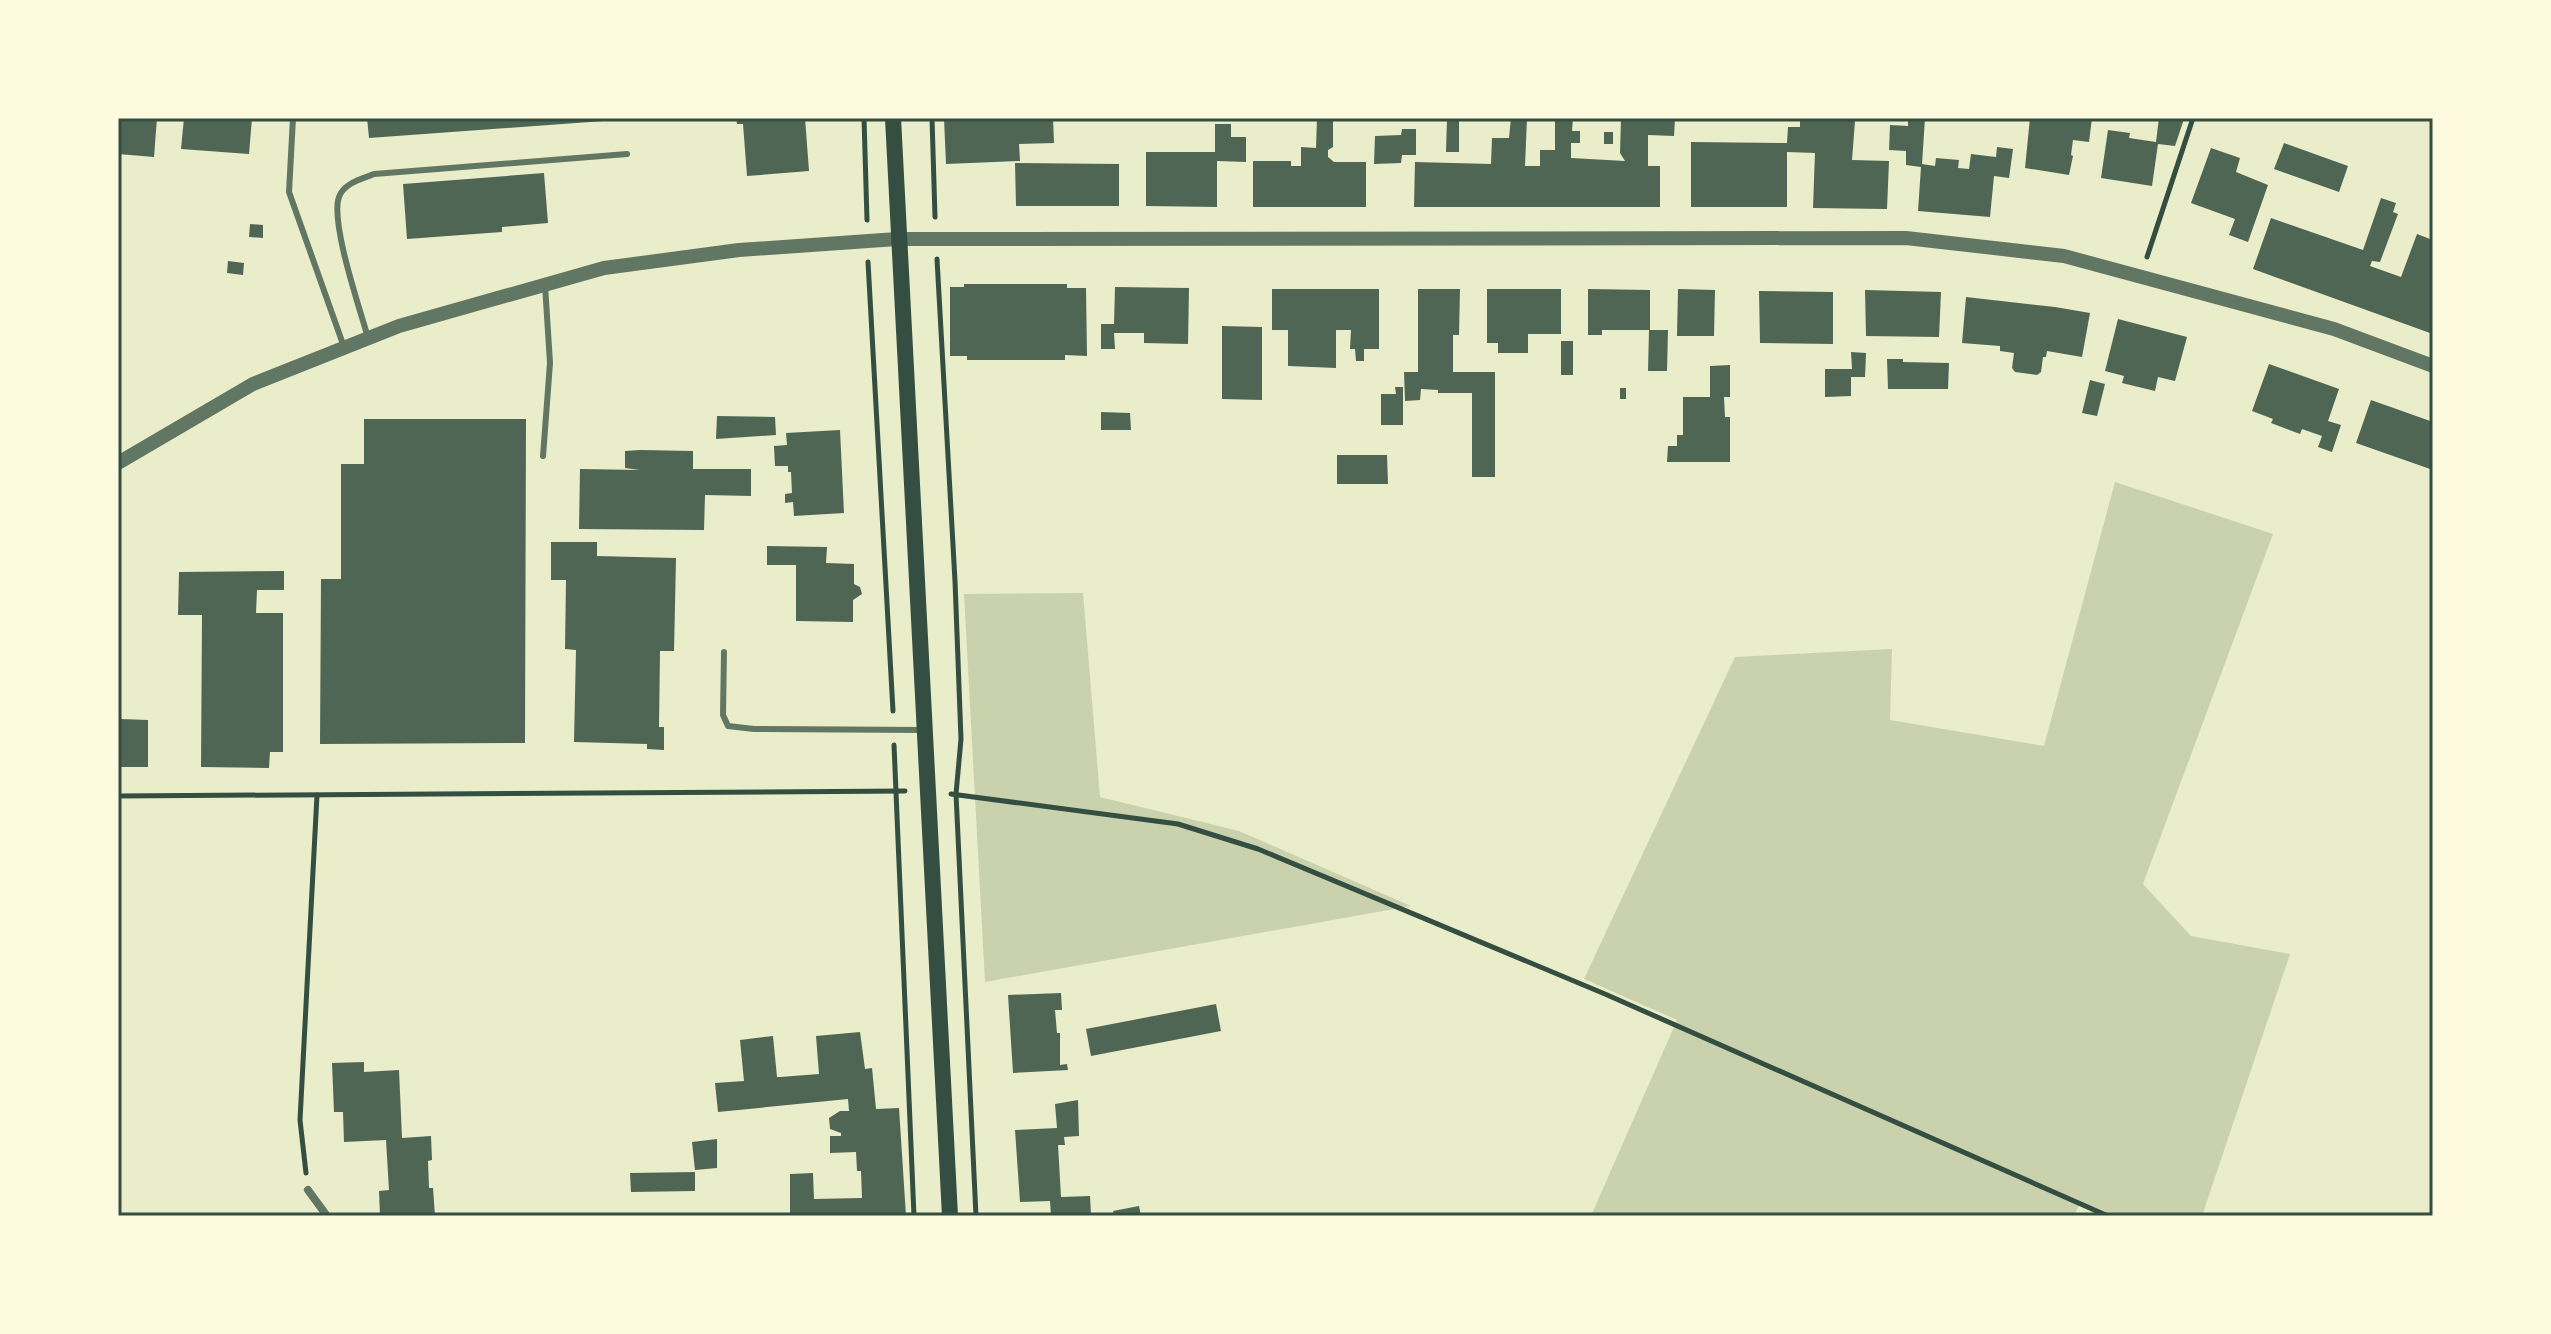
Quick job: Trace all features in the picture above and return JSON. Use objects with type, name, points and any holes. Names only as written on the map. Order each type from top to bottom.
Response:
[{"type":"main road","points":[[893,118],[950,1216]]},
{"type":"street","points":[[118,463],[253,384],[399,326],[604,268],[739,250],[897,239],[1906,238],[2064,256],[2334,329],[2433,366]]},
{"type":"street","points":[[308,1190],[327,1216]]},
{"type":"lane","points":[[293,118],[289,192],[344,347]]},
{"type":"lane","points":[[368,338],[337,223],[339,196],[352,182],[374,174],[627,154]]},
{"type":"lane","points":[[543,456],[550,363],[545,285]]},
{"type":"lane","points":[[724,652],[723,715],[728,726],[754,729],[924,730]]},
{"type":"path","points":[[864,118],[867,241],[897,792],[914,1216]]},
{"type":"path","points":[[932,118],[956,597],[961,739],[956,794],[976,1216]]},
{"type":"path","points":[[2140,276],[2193,118]]},
{"type":"path","points":[[118,796],[897,792]]},
{"type":"path","points":[[956,794],[1178,824],[1258,849],[1619,1000],[2108,1216]]},
{"type":"path","points":[[308,1190],[300,1120],[317,795]]},
{"type":"green space","points":[[2115,482],[2273,534],[2143,884],[2191,936],[2290,954],[2202,1216],[2109,1216],[2080,1203],[2074,1216],[1591,1216],[1677,1020],[1584,979],[1735,657],[1892,649],[1890,720],[2044,746]]},
{"type":"green space","points":[[1083,593],[1100,797],[1239,831],[1411,906],[985,982],[964,594]]},
{"type":"building","points":[[118,118],[157,118],[154,157],[118,154]]},
{"type":"building","points":[[184,118],[252,118],[249,154],[181,149]]},
{"type":"building","points":[[367,118],[617,118],[617,120],[369,138]]},
{"type":"building","points":[[736,118],[805,118],[809,171],[747,176],[743,124],[737,124]]},
{"type":"building","points":[[944,118],[1053,118],[1054,143],[1019,144],[1020,161],[946,164]]},
{"type":"building","points":[[1317,118],[1333,118],[1333,147],[1328,150],[1328,157],[1334,162],[1366,162],[1366,207],[1253,207],[1253,161],[1291,161],[1291,166],[1301,166],[1301,147],[1316,148]]},
{"type":"building","points":[[1459,118],[1459,152],[1446,152],[1447,119]]},
{"type":"building","points":[[1511,118],[1527,118],[1525,166],[1540,166],[1540,150],[1555,150],[1555,118],[1573,118],[1572,131],[1580,131],[1580,143],[1571,143],[1571,158],[1625,161],[1620,153],[1621,118],[1675,118],[1674,136],[1648,135],[1648,166],[1660,166],[1660,207],[1414,207],[1415,162],[1491,164],[1492,138],[1509,138]]},
{"type":"building","points":[[1800,118],[1855,121],[1852,160],[1889,161],[1887,209],[1813,208],[1815,153],[1787,152],[1787,207],[1691,207],[1691,142],[1787,143],[1788,127],[1800,127]]},
{"type":"building","points":[[1908,118],[1925,118],[1922,164],[1935,166],[1936,158],[1959,160],[1958,168],[1969,169],[1971,154],[1996,157],[1997,147],[2013,149],[2009,178],[1994,176],[1990,217],[1918,211],[1921,167],[1906,165],[1906,151],[1889,150],[1890,125],[1908,126]]},
{"type":"building","points":[[2030,118],[2092,118],[2089,142],[2073,140],[2069,175],[2025,168]]},
{"type":"building","points":[[2159,118],[2184,119],[2175,146],[2158,144],[2152,186],[2101,178],[2108,130],[2130,133],[2129,138],[2156,142]]},
{"type":"building","points":[[1215,124],[1231,124],[1231,137],[1246,137],[1246,162],[1217,161],[1217,207],[1146,206],[1146,152],[1215,152]]},
{"type":"building","points":[[1402,129],[1416,129],[1416,155],[1402,155],[1401,163],[1374,164],[1375,136],[1401,135]]},
{"type":"building","points":[[1604,132],[1613,132],[1613,144],[1604,144]]},
{"type":"building","points":[[2284,143],[2348,166],[2339,192],[2274,169]]},
{"type":"building","points":[[2211,148],[2240,158],[2236,172],[2268,185],[2248,242],[2229,235],[2235,219],[2191,203]]},
{"type":"building","points":[[1015,163],[1119,164],[1119,206],[1016,206]]},
{"type":"building","points":[[544,173],[548,223],[502,227],[502,232],[407,239],[403,184]]},
{"type":"building","points":[[2381,198],[2396,203],[2393,212],[2398,214],[2380,262],[2372,261],[2370,266],[2401,277],[2417,234],[2430,239],[2433,232],[2433,324],[2430,333],[2253,269],[2271,218],[2363,250]]},
{"type":"building","points":[[250,224],[263,225],[263,238],[249,237]]},
{"type":"building","points":[[228,261],[244,263],[243,275],[227,273]]},
{"type":"building","points":[[964,284],[1067,284],[1067,288],[1086,288],[1087,356],[1065,355],[1065,360],[967,360],[967,356],[950,356],[950,287],[964,287]]},
{"type":"building","points":[[1115,287],[1189,288],[1188,344],[1144,343],[1144,333],[1114,333],[1115,349],[1101,349],[1101,324],[1114,324]]},
{"type":"building","points":[[1272,289],[1379,289],[1379,349],[1364,349],[1364,361],[1356,361],[1355,349],[1350,349],[1351,330],[1336,330],[1336,368],[1288,366],[1288,330],[1272,330]]},
{"type":"building","points":[[1418,289],[1460,289],[1459,335],[1453,335],[1453,372],[1495,372],[1495,477],[1472,477],[1472,393],[1438,393],[1438,390],[1421,389],[1420,400],[1405,401],[1404,372],[1418,372]]},
{"type":"building","points":[[1487,289],[1561,289],[1561,334],[1528,334],[1528,353],[1498,353],[1498,343],[1487,343]]},
{"type":"building","points":[[1588,289],[1650,290],[1650,330],[1602,330],[1602,335],[1588,335]]},
{"type":"building","points":[[1678,289],[1715,290],[1714,336],[1677,336]]},
{"type":"building","points":[[1865,290],[1941,292],[1939,337],[1866,336]]},
{"type":"building","points":[[1759,291],[1833,292],[1833,344],[1760,343]]},
{"type":"building","points":[[1966,297],[2090,313],[2082,357],[2047,351],[2041,372],[2037,375],[2015,372],[2012,368],[2014,353],[2000,351],[2000,346],[1962,343]]},
{"type":"building","points":[[2118,319],[2187,337],[2175,381],[2158,377],[2155,391],[2122,383],[2124,376],[2105,371]]},
{"type":"building","points":[[1222,326],[1262,327],[1262,400],[1222,399]]},
{"type":"building","points":[[1649,330],[1668,330],[1667,371],[1648,371]]},
{"type":"building","points":[[1561,341],[1573,341],[1573,375],[1561,375]]},
{"type":"building","points":[[1851,352],[1866,353],[1865,377],[1851,377],[1851,396],[1825,397],[1825,369],[1852,369]]},
{"type":"building","points":[[1887,359],[1949,363],[1948,389],[1888,389]]},
{"type":"building","points":[[2269,364],[2339,389],[2328,421],[2341,425],[2332,452],[2318,447],[2322,436],[2302,429],[2300,434],[2271,423],[2273,419],[2252,411]]},
{"type":"building","points":[[1730,365],[1730,397],[1724,397],[1725,417],[1730,417],[1730,462],[1667,462],[1668,446],[1677,446],[1677,435],[1683,435],[1683,397],[1710,397],[1710,366]]},
{"type":"building","points":[[2090,380],[2105,384],[2097,416],[2082,413]]},
{"type":"building","points":[[1395,387],[1403,387],[1403,425],[1381,425],[1381,394],[1396,394]]},
{"type":"building","points":[[1620,388],[1626,388],[1626,399],[1620,399]]},
{"type":"building","points":[[2371,400],[2433,422],[2433,470],[2356,443]]},
{"type":"building","points":[[1101,412],[1130,413],[1131,430],[1101,430]]},
{"type":"building","points":[[717,416],[775,417],[776,435],[716,439]]},
{"type":"building","points":[[364,419],[526,419],[525,743],[320,744],[321,579],[341,579],[341,464],[364,464]]},
{"type":"building","points":[[840,430],[844,513],[794,516],[793,502],[785,503],[785,494],[792,493],[791,472],[788,472],[788,466],[775,466],[774,446],[787,445],[786,433]]},
{"type":"building","points":[[625,451],[693,451],[693,469],[751,469],[751,496],[705,495],[704,530],[579,529],[580,469],[640,470],[625,468]]},
{"type":"building","points":[[1337,455],[1387,455],[1388,484],[1337,484]]},
{"type":"building","points":[[551,542],[597,542],[597,556],[676,558],[674,651],[660,651],[659,727],[664,727],[664,750],[647,749],[647,744],[574,742],[576,650],[565,649],[566,580],[551,580]]},
{"type":"building","points":[[767,546],[827,547],[826,563],[854,564],[854,584],[860,587],[862,594],[853,600],[853,622],[796,621],[796,565],[767,565]]},
{"type":"building","points":[[284,571],[284,590],[257,590],[256,613],[283,613],[283,752],[270,752],[269,768],[201,767],[202,615],[178,615],[179,572]]},
{"type":"building","points":[[118,668],[121,668],[121,719],[148,720],[148,767],[118,767]]},
{"type":"building","points":[[1061,993],[1062,1010],[1055,1010],[1057,1033],[1060,1033],[1060,1065],[1067,1064],[1068,1070],[1013,1073],[1008,995]]},
{"type":"building","points":[[1216,1004],[1221,1031],[1091,1056],[1086,1029]]},
{"type":"building","points":[[860,1032],[865,1069],[872,1068],[876,1109],[899,1108],[906,1216],[790,1216],[790,1174],[813,1173],[814,1199],[862,1198],[861,1171],[857,1171],[856,1152],[830,1153],[830,1136],[841,1136],[841,1133],[830,1129],[829,1118],[840,1111],[849,1111],[848,1099],[718,1112],[715,1083],[744,1081],[740,1040],[773,1036],[777,1077],[780,1077],[819,1074],[816,1036]]},
{"type":"building","points":[[364,1062],[364,1072],[399,1070],[402,1138],[431,1136],[429,1188],[433,1188],[435,1216],[380,1216],[379,1191],[389,1190],[386,1140],[344,1142],[343,1112],[334,1112],[332,1063]]},
{"type":"building","points":[[1078,1100],[1079,1136],[1064,1137],[1065,1145],[1058,1145],[1061,1197],[1090,1196],[1091,1215],[1051,1216],[1050,1201],[1020,1202],[1015,1130],[1057,1128],[1055,1104]]},
{"type":"building","points":[[717,1139],[717,1168],[695,1170],[692,1142]]},
{"type":"building","points":[[695,1172],[695,1191],[631,1192],[630,1173]]},
{"type":"building","points":[[1139,1206],[1141,1216],[1114,1216],[1113,1211]]}]
